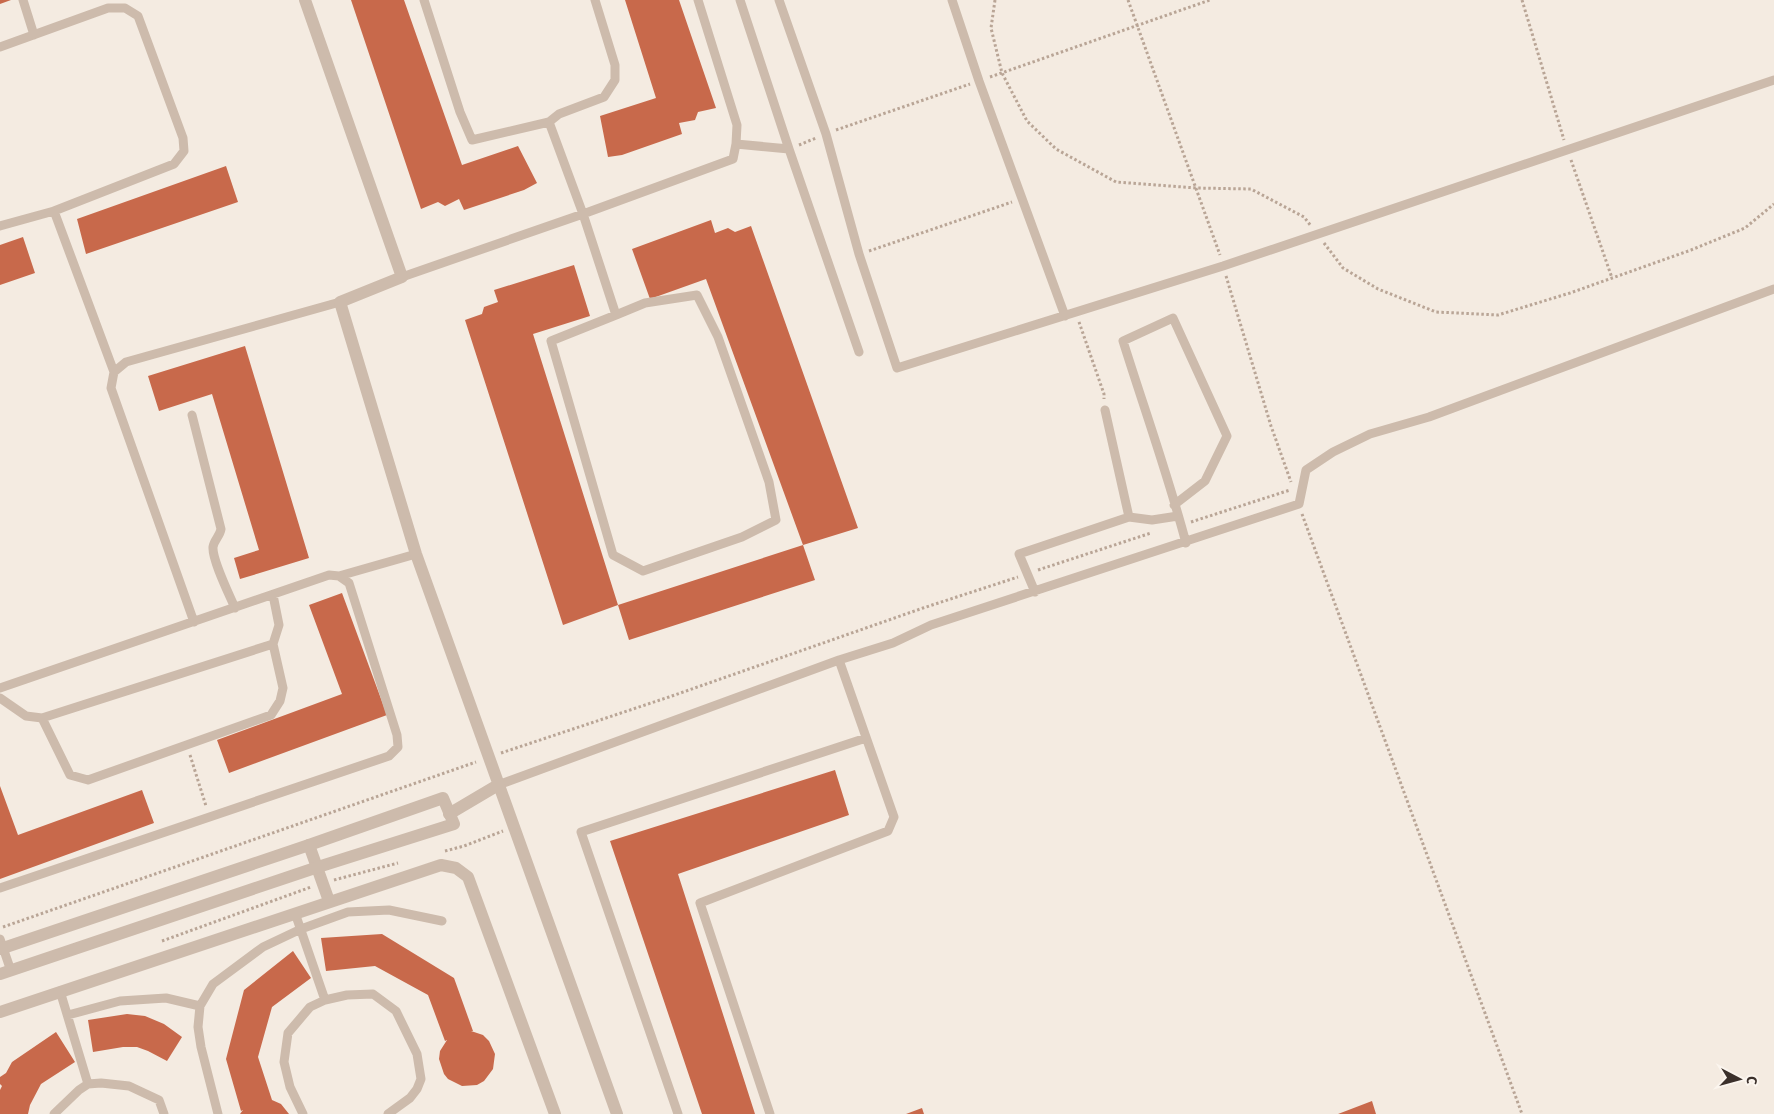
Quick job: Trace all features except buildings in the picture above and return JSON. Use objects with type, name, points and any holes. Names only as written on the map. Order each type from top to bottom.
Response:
[{"type":"street","points":[[305,0],[402,277],[340,302],[416,554],[617,1114]]},
{"type":"street","points":[[448,814],[498,785]]},
{"type":"street","points":[[1,945],[309,846],[443,798],[448,814],[454,824],[318,867],[5,972]]},
{"type":"street","points":[[309,846],[329,901]]},
{"type":"street","points":[[0,1012],[441,864],[456,868],[468,877],[554,1114]]},
{"type":"lane","points":[[24,0],[34,35]]},
{"type":"lane","points":[[424,0],[460,112],[472,140],[549,122],[559,114],[604,97],[615,80],[615,65],[595,0]]},
{"type":"lane","points":[[402,277],[733,159],[737,125],[698,0]]},
{"type":"lane","points":[[740,0],[859,352]]},
{"type":"lane","points":[[779,0],[826,134],[859,254],[897,368],[1223,266],[1774,80]]},
{"type":"lane","points":[[952,0],[979,81],[1064,316]]},
{"type":"lane","points":[[0,47],[108,8],[125,8],[138,16],[183,138],[184,151],[174,164],[54,210],[0,226]]},
{"type":"lane","points":[[549,122],[583,214],[616,315]]},
{"type":"lane","points":[[736,144],[789,149]]},
{"type":"lane","points":[[54,210],[114,372],[112,388],[194,622]]},
{"type":"lane","points":[[498,785],[839,660],[893,643],[931,625],[1186,543],[1299,504],[1306,470],[1333,452],[1370,434],[1429,418],[1774,289]]},
{"type":"lane","points":[[697,294],[718,337],[768,482],[776,520],[742,538],[643,571],[613,555],[551,341],[616,315],[646,303],[697,294]]},
{"type":"lane","points":[[114,372],[126,362],[340,302]]},
{"type":"lane","points":[[1174,505],[1205,481],[1227,436],[1173,318],[1123,341],[1174,505],[1178,516],[1186,543]]},
{"type":"lane","points":[[1105,410],[1129,517]]},
{"type":"lane","points":[[192,415],[221,529],[214,543],[214,555],[235,608]]},
{"type":"lane","points":[[1035,592],[1020,554],[1129,517],[1152,520],[1178,516]]},
{"type":"lane","points":[[0,688],[328,575],[339,576],[416,554]]},
{"type":"lane","points":[[0,888],[389,756],[398,747],[397,735],[349,583],[339,576]]},
{"type":"lane","points":[[42,718],[70,775],[88,780],[271,715],[280,701],[283,688],[273,644],[279,626],[273,594]]},
{"type":"lane","points":[[0,698],[26,716],[42,718],[273,644]]},
{"type":"lane","points":[[770,1114],[700,903],[888,831],[894,817],[839,660]]},
{"type":"lane","points":[[678,1114],[581,832],[866,738]]},
{"type":"lane","points":[[218,1114],[201,1047],[198,1027],[200,1006],[213,984],[263,947],[301,929],[348,912],[389,910],[442,921]]},
{"type":"lane","points":[[295,913],[325,1000]]},
{"type":"lane","points":[[1,945],[5,972]]},
{"type":"lane","points":[[60,991],[88,1084]]},
{"type":"lane","points":[[303,1114],[290,1087],[284,1062],[288,1033],[310,1006],[347,995],[373,994],[396,1011],[417,1054],[421,1079],[417,1089],[410,1098],[388,1114]]},
{"type":"lane","points":[[68,1015],[120,1001],[166,998],[200,1006]]},
{"type":"lane","points":[[54,1114],[88,1084],[102,1083],[129,1086],[159,1100],[164,1114]]},
{"type":"path","points":[[995,0],[991,28],[1002,73],[1027,121],[1056,149],[1116,182],[1196,188],[1251,188],[1304,217],[1343,268],[1378,289],[1436,312],[1498,315],[1570,293],[1691,250],[1745,228],[1774,204]]},
{"type":"path","points":[[1128,0],[1223,266],[1271,426],[1294,489],[1190,522],[1189,530],[1183,533]]},
{"type":"path","points":[[789,149],[826,134],[1210,0]]},
{"type":"path","points":[[859,254],[1022,199]]},
{"type":"path","points":[[1076,312],[1104,394],[1105,410]]},
{"type":"path","points":[[1299,504],[1522,1114]]},
{"type":"path","points":[[0,928],[442,775],[488,757],[669,697],[923,608],[1152,532]]},
{"type":"path","points":[[187,745],[209,817]]}]
